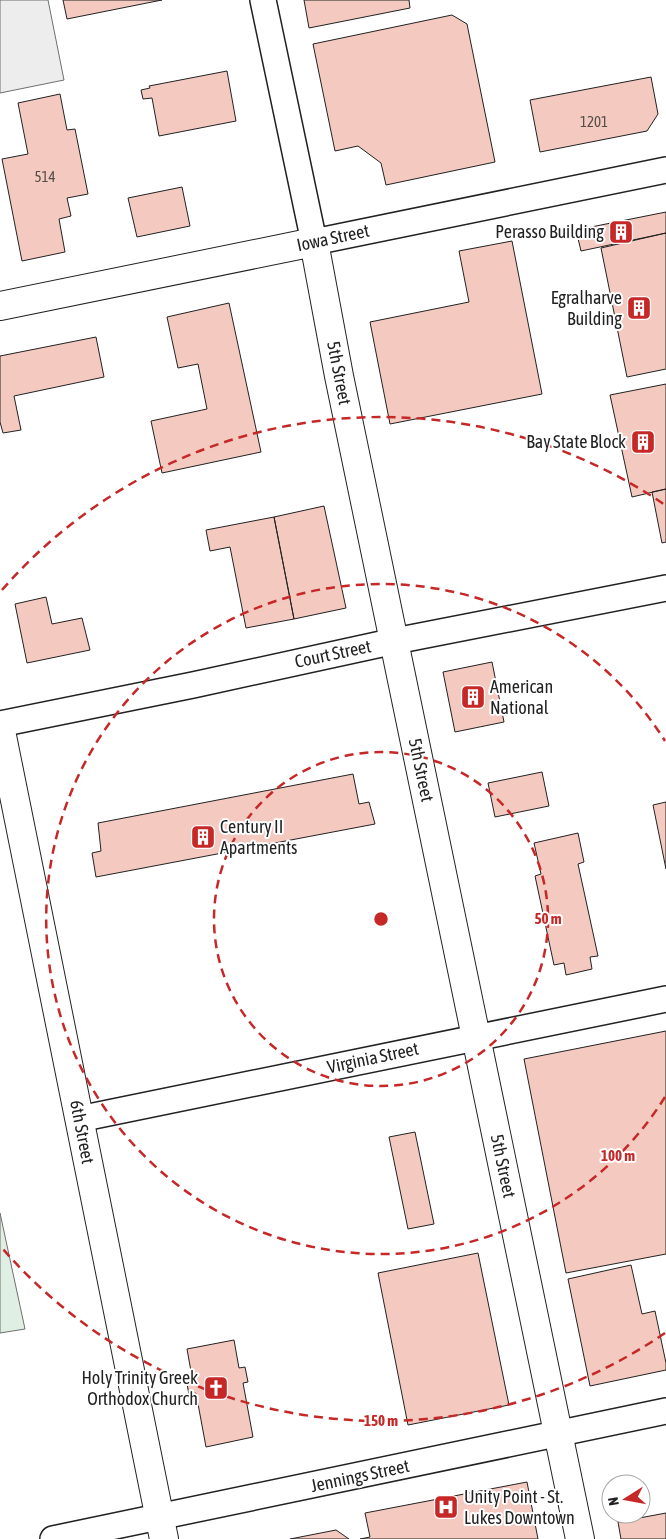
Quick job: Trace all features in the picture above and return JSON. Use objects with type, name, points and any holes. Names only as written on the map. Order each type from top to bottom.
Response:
[{"type":"main road","name":"Iowa Street","points":[[0,306],[314,242]]},
{"type":"main road","name":"5th Street","points":[[314,242],[339,376],[580,1539]]},
{"type":"main road","name":"6th Street","points":[[0,725],[162,1528]]},
{"type":"street","name":"5th Street","points":[[263,0],[314,242]]},
{"type":"street","name":"Iowa Street","points":[[314,242],[666,170]]},
{"type":"street","name":"Court Street","points":[[0,725],[395,641],[666,588]]},
{"type":"street","name":"Virginia Street","points":[[80,1119],[666,999]]},
{"type":"street","name":"Jennings Street","points":[[53,1539],[162,1528],[558,1434],[666,1411]]},
{"type":"green space","points":[[0,1213],[25,1329],[0,1333]]},
{"type":"shaded area","points":[[0,0],[48,0],[64,80],[0,93]]},
{"type":"building","points":[[63,0],[162,0],[67,19]]},
{"type":"building","points":[[304,0],[409,0],[410,8],[309,28]]},
{"type":"building","points":[[452,15],[467,24],[495,162],[386,185],[381,163],[358,146],[335,151],[313,44]]},
{"type":"building","points":[[227,71],[236,121],[159,136],[152,98],[143,99],[141,90],[150,88],[149,86]]},
{"type":"building","points":[[651,77],[658,114],[647,131],[540,152],[530,100]]},
{"type":"building","points":[[60,94],[67,130],[75,129],[88,194],[67,198],[71,216],[59,219],[65,252],[22,261],[2,159],[28,154],[18,103]]},
{"type":"building","points":[[182,187],[190,226],[137,237],[128,198]]},
{"type":"building","name":"Perasso Building","points":[[666,212],[666,233],[581,251],[576,230]]},
{"type":"building","name":"Egralharve Building","points":[[666,233],[666,369],[627,377],[601,248]]},
{"type":"building","points":[[512,241],[542,394],[390,424],[370,322],[469,302],[459,251]]},
{"type":"building","points":[[229,303],[261,452],[162,473],[151,421],[207,409],[198,364],[178,368],[167,317]]},
{"type":"building","points":[[96,337],[104,377],[14,396],[21,430],[3,433],[0,422],[0,356]]},
{"type":"building","name":"Bay State Block","points":[[666,384],[666,489],[632,497],[610,395]]},
{"type":"building","points":[[666,489],[666,542],[662,543],[652,492]]},
{"type":"building","points":[[324,506],[346,608],[294,619],[274,517]]},
{"type":"building","points":[[274,517],[294,619],[246,628],[230,547],[210,551],[206,530]]},
{"type":"building","points":[[46,597],[52,624],[82,618],[90,650],[27,663],[15,604]]},
{"type":"building","name":"American National","points":[[492,662],[504,722],[455,732],[443,672]]},
{"type":"building","points":[[542,772],[549,806],[495,817],[488,783]]},
{"type":"building","name":"Century II Apartments","points":[[353,774],[359,804],[369,802],[375,824],[96,877],[92,853],[101,851],[98,823]]},
{"type":"building","points":[[666,802],[666,869],[653,805]]},
{"type":"building","points":[[578,833],[584,862],[578,864],[598,956],[590,957],[592,969],[566,975],[564,963],[554,965],[535,876],[541,874],[534,843]]},
{"type":"building","points":[[666,1031],[666,1254],[566,1273],[524,1059]]},
{"type":"building","points":[[415,1132],[434,1224],[408,1229],[389,1137]]},
{"type":"building","points":[[478,1253],[509,1405],[408,1425],[378,1273]]},
{"type":"building","points":[[631,1265],[642,1314],[655,1311],[666,1370],[590,1386],[568,1279]]},
{"type":"building","name":"Holy Trinity Greek Orthodox Church","points":[[234,1340],[239,1368],[245,1367],[248,1382],[243,1383],[253,1437],[206,1447],[196,1393],[189,1395],[186,1378],[192,1377],[187,1349]]},
{"type":"building","points":[[527,1482],[538,1539],[360,1539],[370,1537],[365,1513]]},
{"type":"building","points":[[666,1513],[666,1539],[621,1539],[618,1524],[651,1524],[651,1516]]},
{"type":"building","points":[[336,1530],[349,1539],[290,1539]]},
{"type":"place","name":"Perasso Building","points":[[621,232]]},
{"type":"place","name":"Egralharve Building","points":[[639,308]]},
{"type":"place","name":"Bay State Block","points":[[643,442]]},
{"type":"place","name":"American National","points":[[473,697]]},
{"type":"place","name":"Century II Apartments","points":[[203,837]]},
{"type":"place","name":"Holy Trinity Greek Orthodox Church","points":[[216,1388]]},
{"type":"place","name":"Unity Point - St. Lukes Downtown","points":[[446,1507]]}]
